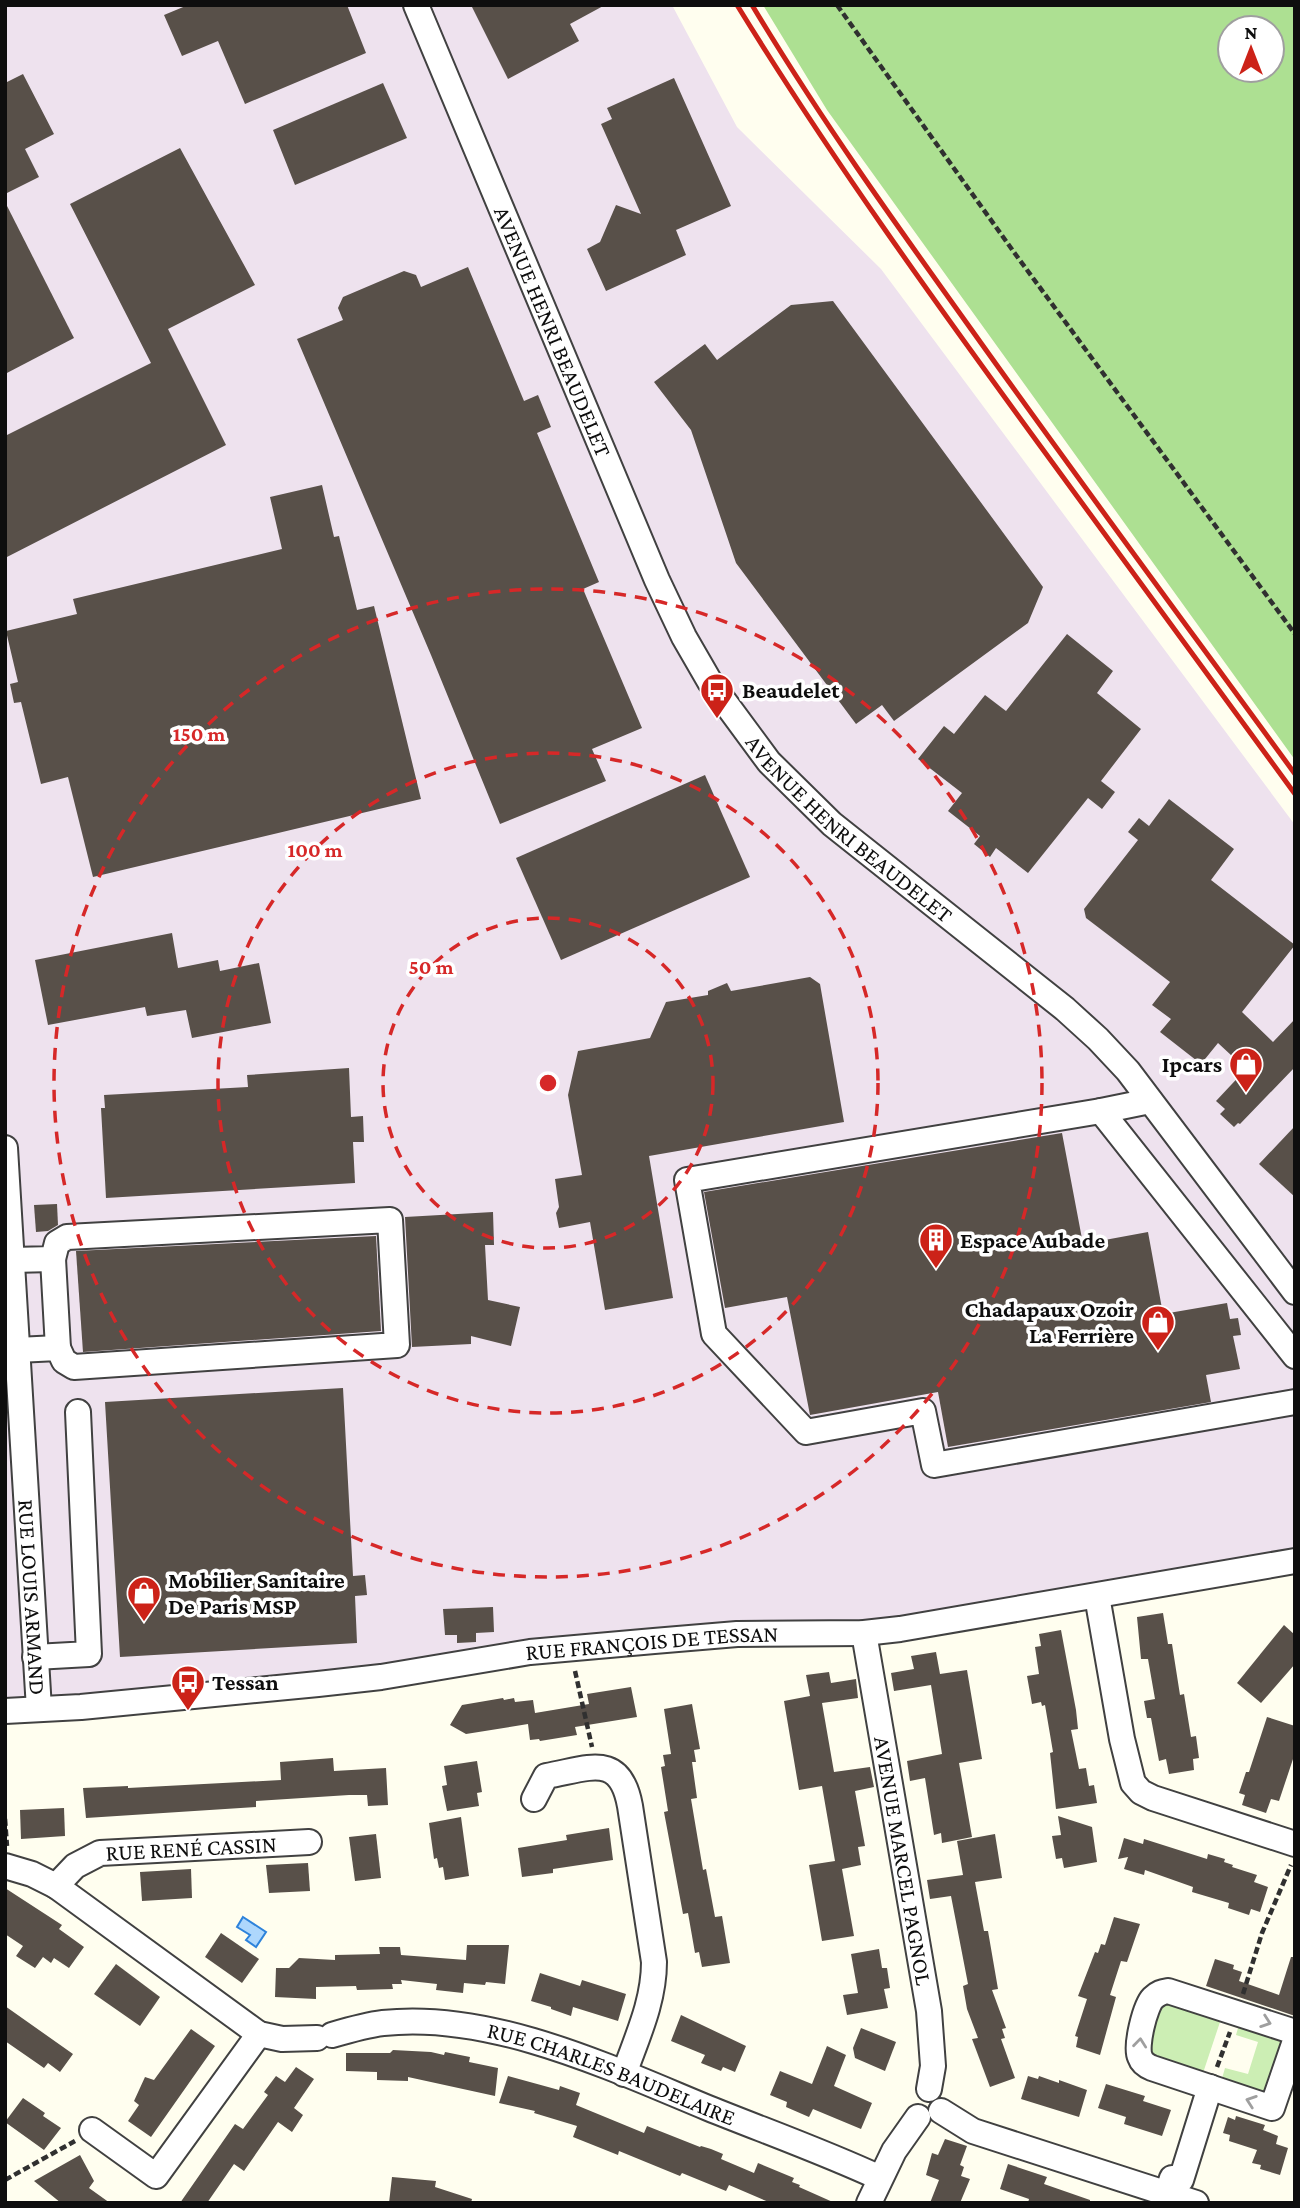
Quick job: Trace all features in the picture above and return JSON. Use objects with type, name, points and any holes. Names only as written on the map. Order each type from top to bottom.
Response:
[{"type":"street","name":"AVENUE HENRI BEAUDELET","points":[[416,5],[657,580],[684,637],[710,682],[769,762],[832,824],[1065,1009],[1114,1055],[1295,1292]]},
{"type":"street","points":[[1150,1101],[687,1181],[714,1334],[806,1432],[923,1411],[933,1465],[1295,1402]]},
{"type":"street","points":[[1101,1111],[1295,1356]]},
{"type":"street","name":"RUE LOUIS ARMAND","points":[[5,1148],[39,1709]]},
{"type":"street","points":[[390,1220],[397,1345],[74,1367],[64,1361],[58,1348],[53,1259],[57,1243],[67,1237],[390,1220]]},
{"type":"street","points":[[12,1260],[53,1259]]},
{"type":"street","points":[[17,1350],[58,1348]]},
{"type":"street","points":[[35,1657],[89,1654],[78,1412]]},
{"type":"street","name":"RUE FRANÇOIS DE TESSAN","points":[[5,1711],[212,1695],[381,1677],[570,1649],[737,1634],[864,1633],[900,1629],[1295,1561]]},
{"type":"street","points":[[1097,1596],[1122,1739],[1133,1783],[1141,1793],[1153,1798],[1295,1844]]},
{"type":"street","name":"AVENUE MARCEL PAGNOL","points":[[864,1633],[929,2011],[933,2066],[929,2106]]},
{"type":"street","points":[[534,1799],[546,1776],[597,1767],[611,1770],[621,1778],[628,1794],[654,1962],[654,1981],[650,2001],[624,2074]]},
{"type":"street","name":"RUE RENÉ CASSIN","points":[[56,1885],[86,1858],[100,1853],[309,1842]]},
{"type":"street","points":[[5,1866],[56,1885],[259,2034],[156,2176],[92,2130]]},
{"type":"street","points":[[1295,2032],[1168,1992],[1155,1996],[1149,2003],[1137,2046],[1140,2058],[1152,2068],[1272,2108],[1295,2041]]},
{"type":"street","name":"RUE CHARLES BAUDELAIRE","points":[[259,2034],[282,2039],[324,2037],[358,2027],[420,2021],[453,2024],[510,2035],[624,2074],[880,2178]]},
{"type":"street","points":[[1167,2194],[1172,2178],[1181,2180],[1210,2087]]},
{"type":"street","points":[[869,2203],[894,2151],[929,2106],[973,2131],[1196,2203]]},
{"type":"path","points":[[836,5],[1295,634]]},
{"type":"path","points":[[570,1649],[597,1767]]},
{"type":"path","points":[[1210,2087],[1262,1933],[1294,1859]]},
{"type":"path","points":[[5,2180],[92,2130]]},
{"type":"shaded area","points":[[5,5],[672,5],[737,127],[881,269],[1295,825],[1295,1561],[900,1629],[5,1711]]},
{"type":"green space","points":[[763,5],[1295,5],[1295,760],[827,110]]},
{"type":"green space","points":[[1171,2000],[1222,2016],[1202,2076],[1151,2060],[1144,2047],[1158,2005]]},
{"type":"green space","points":[[1240,2021],[1278,2033],[1285,2046],[1270,2089],[1260,2094],[1221,2082],[1225,2068],[1248,2074],[1258,2042],[1236,2035]]},
{"type":"water","points":[[243,1917],[266,1932],[256,1947],[246,1940],[250,1935],[237,1927]]},
{"type":"building","points":[[188,5],[347,5],[366,53],[245,104],[218,41],[182,56],[164,15]]},
{"type":"building","points":[[471,5],[605,5],[570,24],[579,41],[508,79]]},
{"type":"building","points":[[23,74],[54,134],[25,149],[39,177],[5,194],[5,83]]},
{"type":"building","points":[[674,78],[731,206],[676,230],[686,255],[606,291],[587,249],[600,242],[616,205],[641,214],[601,124],[612,119],[607,108]]},
{"type":"building","points":[[383,83],[407,138],[295,185],[273,130]]},
{"type":"building","points":[[180,148],[255,285],[168,329],[226,445],[5,558],[5,436],[151,363],[70,204]]},
{"type":"building","points":[[5,202],[74,338],[5,374]]},
{"type":"building","points":[[468,267],[524,401],[538,395],[551,427],[537,433],[599,582],[583,589],[642,728],[592,749],[606,781],[500,824],[297,339],[343,320],[338,308],[343,297],[404,271],[416,275],[421,287]]},
{"type":"building","points":[[833,301],[1043,587],[1028,623],[894,721],[882,705],[856,724],[736,563],[691,430],[654,382],[705,344],[717,360],[791,305]]},
{"type":"building","points":[[322,485],[334,537],[339,536],[357,610],[374,606],[421,799],[93,877],[68,777],[41,784],[21,702],[14,703],[10,684],[18,682],[6,631],[77,614],[73,599],[282,549],[270,497]]},
{"type":"building","points":[[1067,634],[1113,671],[1097,693],[1141,729],[1101,781],[1115,792],[1102,809],[1088,798],[1028,873],[996,848],[990,857],[974,844],[980,836],[948,811],[962,793],[918,759],[944,726],[954,734],[985,695],[1006,711]]},
{"type":"building","points":[[705,775],[750,877],[561,960],[516,858]]},
{"type":"building","points":[[1169,799],[1234,849],[1211,880],[1295,945],[1242,1012],[1273,1042],[1295,1019],[1295,1067],[1234,1127],[1220,1114],[1225,1109],[1216,1101],[1246,1069],[1218,1043],[1201,1064],[1160,1032],[1171,1019],[1152,1005],[1170,982],[1086,918],[1084,909],[1138,840],[1128,832],[1139,818],[1149,826]]},
{"type":"building","points":[[172,933],[178,968],[218,960],[220,971],[259,963],[271,1023],[192,1038],[186,1010],[147,1016],[145,1007],[48,1025],[35,960]]},
{"type":"building","points":[[810,977],[820,984],[844,1122],[649,1156],[673,1298],[605,1310],[590,1222],[559,1228],[556,1213],[559,1207],[555,1179],[582,1175],[568,1095],[578,1051],[650,1038],[666,1002],[708,995],[708,991],[727,983],[731,991]]},
{"type":"building","points":[[349,1068],[351,1117],[363,1116],[364,1142],[353,1142],[355,1183],[106,1198],[101,1108],[105,1108],[104,1095],[248,1087],[247,1075]]},
{"type":"building","points":[[1295,1126],[1295,1197],[1259,1164]]},
{"type":"building","name":"Espace Aubade","points":[[1062,1133],[1083,1244],[1148,1232],[1163,1314],[1227,1303],[1230,1319],[1238,1318],[1241,1335],[1233,1336],[1240,1369],[1206,1375],[1211,1402],[948,1447],[938,1392],[810,1415],[787,1297],[725,1308],[704,1192]]},
{"type":"building","points":[[57,1204],[58,1225],[48,1231],[36,1232],[34,1205]]},
{"type":"building","points":[[493,1212],[494,1245],[485,1245],[488,1300],[520,1307],[511,1346],[471,1336],[471,1344],[412,1347],[405,1217]]},
{"type":"building","points":[[376,1236],[381,1331],[83,1352],[76,1251]]},
{"type":"building","points":[[343,1388],[353,1576],[365,1575],[367,1595],[355,1596],[357,1643],[120,1657],[105,1402]]},
{"type":"building","points":[[493,1607],[494,1632],[476,1633],[476,1642],[457,1643],[457,1635],[445,1635],[443,1609]]},
{"type":"building","points":[[1163,1613],[1168,1644],[1172,1644],[1180,1695],[1184,1694],[1191,1737],[1196,1736],[1199,1758],[1193,1759],[1194,1770],[1169,1774],[1166,1759],[1159,1761],[1151,1718],[1147,1718],[1144,1701],[1155,1699],[1148,1659],[1141,1659],[1137,1617]]},
{"type":"building","points":[[1284,1625],[1295,1635],[1295,1664],[1261,1703],[1237,1683]]},
{"type":"building","points":[[1061,1630],[1076,1710],[1078,1729],[1071,1730],[1079,1769],[1086,1768],[1089,1786],[1094,1785],[1097,1803],[1056,1809],[1050,1753],[1053,1752],[1045,1705],[1042,1706],[1041,1702],[1032,1704],[1027,1676],[1039,1674],[1035,1647],[1041,1646],[1039,1634]]},
{"type":"building","points":[[936,1652],[940,1674],[967,1670],[982,1759],[959,1763],[972,1837],[942,1843],[941,1833],[934,1835],[925,1778],[910,1781],[907,1761],[942,1754],[931,1685],[894,1691],[891,1673],[914,1669],[911,1656]]},
{"type":"building","points":[[829,1672],[831,1683],[856,1679],[858,1698],[822,1703],[834,1772],[870,1767],[874,1787],[855,1791],[865,1846],[858,1847],[861,1865],[842,1869],[854,1936],[822,1941],[809,1865],[835,1861],[822,1786],[799,1790],[784,1701],[810,1696],[806,1675]]},
{"type":"building","points":[[631,1687],[637,1717],[575,1727],[577,1735],[540,1741],[530,1740],[528,1724],[466,1734],[450,1725],[462,1705],[503,1698],[514,1698],[515,1702],[533,1700],[535,1713],[589,1704],[587,1694]]},
{"type":"building","points":[[692,1704],[700,1749],[694,1750],[696,1762],[692,1762],[697,1798],[691,1799],[703,1870],[706,1869],[715,1917],[722,1916],[730,1963],[702,1967],[699,1952],[695,1953],[688,1913],[683,1914],[664,1812],[668,1811],[661,1767],[665,1766],[663,1755],[671,1754],[664,1709]]},
{"type":"building","points":[[1267,1717],[1295,1726],[1295,1753],[1279,1801],[1271,1799],[1266,1813],[1242,1805],[1245,1795],[1239,1793],[1246,1772],[1249,1772]]},
{"type":"building","points":[[333,1758],[334,1771],[386,1768],[388,1805],[368,1806],[367,1795],[349,1795],[256,1801],[256,1807],[86,1818],[83,1788],[281,1780],[280,1762]]},
{"type":"building","points":[[477,1761],[482,1792],[477,1793],[479,1806],[447,1811],[442,1786],[447,1785],[444,1766]]},
{"type":"building","points":[[64,1808],[65,1836],[21,1839],[20,1810]]},
{"type":"building","points":[[1058,1816],[1092,1827],[1097,1862],[1064,1868],[1062,1858],[1056,1859],[1052,1836],[1061,1835]]},
{"type":"building","points":[[461,1817],[469,1876],[445,1880],[443,1867],[439,1868],[437,1858],[434,1859],[429,1823]]},
{"type":"building","points":[[609,1828],[613,1860],[553,1869],[553,1873],[522,1877],[518,1848],[567,1840],[566,1835]]},
{"type":"building","points":[[376,1834],[381,1878],[355,1881],[349,1837]]},
{"type":"building","points":[[995,1834],[1002,1878],[975,1882],[984,1931],[988,1931],[998,1989],[992,1990],[1006,2028],[1002,2029],[1005,2038],[1001,2039],[1015,2078],[990,2087],[972,2039],[978,2038],[967,2009],[963,1986],[968,1984],[951,1896],[930,1899],[927,1880],[963,1875],[957,1841]]},
{"type":"building","points":[[1124,1838],[1143,1844],[1144,1839],[1207,1859],[1208,1854],[1225,1859],[1224,1862],[1233,1865],[1232,1867],[1257,1875],[1254,1882],[1268,1887],[1260,1912],[1251,1909],[1249,1915],[1228,1908],[1229,1903],[1192,1892],[1193,1887],[1145,1870],[1144,1875],[1124,1869],[1128,1857],[1118,1859]]},
{"type":"building","points":[[308,1863],[310,1891],[269,1893],[266,1865]]},
{"type":"building","points":[[191,1869],[192,1898],[142,1901],[140,1872]]},
{"type":"building","points":[[5,1888],[62,1925],[59,1929],[84,1947],[69,1968],[54,1958],[51,1963],[43,1957],[35,1968],[16,1956],[23,1946],[5,1934]]},
{"type":"building","points":[[1114,1917],[1140,1924],[1127,1962],[1121,1961],[1110,1995],[1116,1997],[1100,2055],[1076,2047],[1078,2037],[1075,2036],[1087,1999],[1078,1996],[1095,1952],[1098,1953],[1101,1944],[1105,1945]]},
{"type":"building","points":[[221,1933],[259,1959],[242,1983],[205,1957]]},
{"type":"building","points":[[467,1945],[509,1945],[505,1984],[464,1983],[463,1993],[436,1990],[437,1984],[401,1980],[402,1984],[392,1984],[393,1989],[316,1987],[316,1999],[275,1997],[276,1968],[289,1968],[299,1958],[335,1960],[335,1955],[380,1954],[379,1947],[400,1947],[401,1955],[466,1960]]},
{"type":"building","points":[[879,1949],[882,1968],[887,1968],[890,1988],[884,1989],[888,2008],[847,2015],[843,1995],[858,1993],[851,1954]]},
{"type":"building","points":[[1291,1957],[1295,1957],[1295,2016],[1206,1986],[1215,1959],[1234,1965],[1233,1969],[1242,1972],[1239,1981],[1279,1995]]},
{"type":"building","points":[[116,1964],[160,1997],[140,2026],[94,1994]]},
{"type":"building","points":[[540,1973],[580,1986],[582,1980],[626,1994],[618,2021],[573,2007],[571,2016],[531,2001]]},
{"type":"building","points":[[5,2006],[73,2054],[60,2072],[48,2063],[44,2068],[5,2041]]},
{"type":"building","points":[[681,2015],[746,2046],[735,2072],[723,2067],[721,2071],[701,2063],[705,2055],[671,2041]]},
{"type":"building","points":[[861,2028],[896,2042],[885,2071],[855,2058],[853,2048]]},
{"type":"building","points":[[191,2029],[215,2046],[151,2137],[128,2121],[139,2105],[134,2101],[145,2077],[154,2080]]},
{"type":"building","points":[[827,2046],[846,2055],[834,2086],[872,2103],[861,2129],[813,2109],[809,2117],[786,2107],[787,2102],[770,2095],[780,2071],[812,2084]]},
{"type":"building","points":[[393,2050],[444,2055],[445,2052],[470,2057],[469,2062],[498,2068],[495,2096],[408,2077],[408,2081],[377,2080],[377,2072],[346,2071],[346,2053],[390,2053]]},
{"type":"building","points":[[296,2067],[314,2079],[294,2108],[303,2115],[292,2132],[278,2122],[244,2171],[234,2164],[207,2203],[180,2203],[235,2124],[243,2129],[268,2095],[264,2092],[276,2076],[285,2082]]},
{"type":"building","points":[[508,2076],[559,2090],[560,2086],[580,2093],[576,2105],[644,2133],[647,2126],[711,2149],[723,2154],[721,2159],[754,2173],[758,2163],[794,2178],[792,2182],[800,2185],[799,2187],[835,2203],[771,2203],[729,2185],[726,2191],[619,2151],[618,2155],[573,2137],[577,2126],[534,2113],[535,2111],[499,2103]]},
{"type":"building","points":[[1028,2076],[1038,2079],[1039,2076],[1059,2083],[1059,2080],[1087,2090],[1079,2117],[1021,2099]]},
{"type":"building","points":[[1106,2084],[1145,2096],[1143,2101],[1171,2110],[1162,2136],[1124,2124],[1126,2117],[1098,2108]]},
{"type":"building","points":[[23,2098],[61,2128],[44,2150],[5,2122]]},
{"type":"building","points":[[1236,2116],[1265,2125],[1263,2130],[1278,2136],[1276,2144],[1288,2148],[1280,2175],[1260,2169],[1261,2165],[1252,2163],[1257,2150],[1229,2141],[1230,2135],[1223,2133],[1228,2117],[1235,2120]]},
{"type":"building","points":[[945,2139],[967,2146],[960,2165],[964,2167],[961,2176],[970,2179],[960,2203],[930,2203],[939,2180],[926,2175],[932,2153],[938,2155]]},
{"type":"building","points":[[80,2155],[94,2181],[89,2188],[110,2203],[61,2203],[34,2181]]},
{"type":"building","points":[[1008,2164],[1047,2177],[1044,2184],[1090,2200],[1090,2203],[1028,2203],[1029,2199],[1000,2189]]},
{"type":"building","points":[[392,2177],[436,2181],[435,2187],[472,2199],[471,2203],[389,2203]]},
{"type":"railway","points":[[737,5],[809,118],[923,284],[1295,794]]},
{"type":"railway","points":[[752,5],[831,129],[914,249],[1295,774]]},
{"type":"place","name":"Beaudelet","points":[[717,720]]},
{"type":"place","name":"Ipcars","points":[[1246,1094]]},
{"type":"place","name":"Espace Aubade","points":[[936,1270]]},
{"type":"place","name":"Chadapaux Ozoir La Ferrière","points":[[1158,1352]]},
{"type":"place","name":"Mobilier Sanitaire De Paris MSP","points":[[144,1623]]},
{"type":"place","name":"Tessan","points":[[188,1712]]}]
